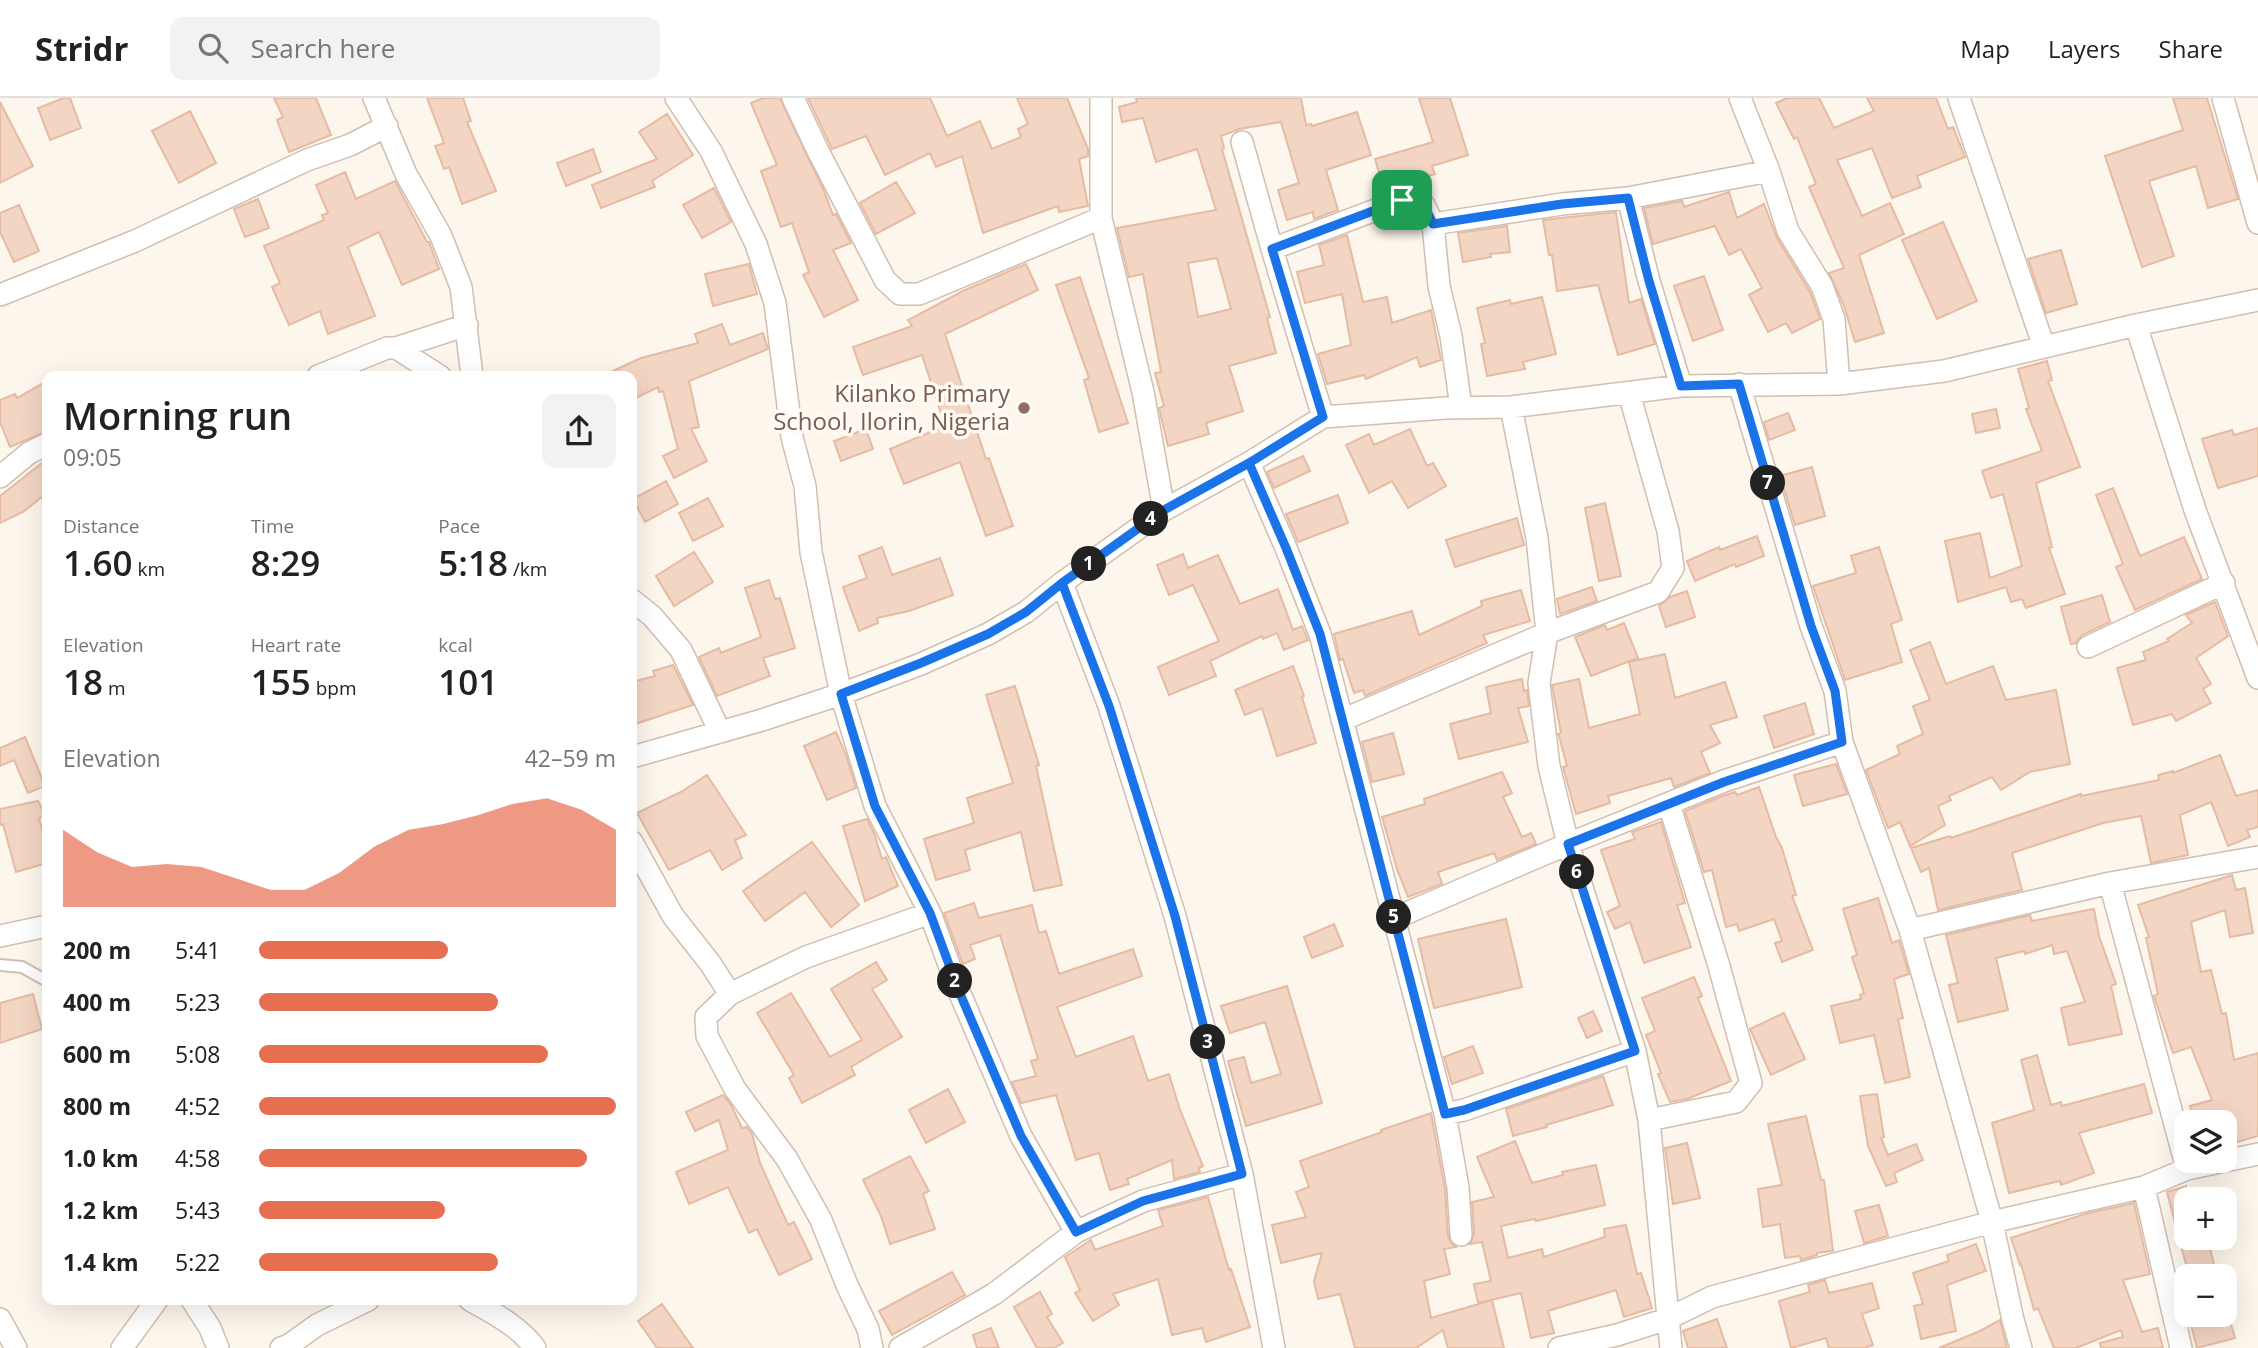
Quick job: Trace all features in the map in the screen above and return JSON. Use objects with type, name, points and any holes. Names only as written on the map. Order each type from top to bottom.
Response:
[{"type":"street","points":[[374,98],[406,174],[441,236],[461,287],[472,371]]},
{"type":"street","points":[[676,98],[711,151],[756,244],[775,303],[792,437],[805,486],[811,552],[841,694],[875,806],[930,913],[958,989],[1021,1136],[1076,1232]]},
{"type":"street","points":[[793,98],[885,280],[900,294],[919,294],[1101,218]]},
{"type":"street","points":[[1101,98],[1101,218],[1143,392],[1164,510]]},
{"type":"street","points":[[1740,98],[1769,171],[1788,231],[1822,286],[1834,319],[1839,384]]},
{"type":"street","points":[[1959,98],[2044,348]]},
{"type":"street","points":[[2223,98],[2258,223]]},
{"type":"street","points":[[0,295],[135,242],[307,160],[350,145],[387,126]]},
{"type":"street","points":[[1242,142],[1323,417]]},
{"type":"street","points":[[1433,224],[1562,204],[1628,198],[1769,171]]},
{"type":"street","points":[[1272,249],[1402,200],[1416,198],[1424,205],[1433,224],[1438,286],[1451,336],[1461,407]]},
{"type":"street","points":[[1628,198],[1649,281],[1681,386]]},
{"type":"street","points":[[637,756],[841,694],[988,634],[1026,612],[1164,510],[1249,463],[1323,417],[1461,407],[1511,407],[1681,386],[1839,384],[1944,371],[2136,325],[2258,300]]},
{"type":"street","points":[[330,371],[387,348],[396,348],[467,325]]},
{"type":"street","points":[[2136,325],[2195,510],[2258,678]]},
{"type":"street","points":[[396,348],[432,371]]},
{"type":"street","points":[[1739,384],[1811,626],[1835,691],[1842,742],[1910,930],[1992,1222],[2012,1320],[2021,1348]]},
{"type":"street","points":[[1342,720],[1547,633],[1658,592],[1673,568],[1668,531],[1629,393]]},
{"type":"street","points":[[1511,407],[1536,538],[1547,633],[1538,682],[1549,766],[1568,844],[1635,1051],[1649,1120],[1671,1348]]},
{"type":"street","points":[[0,477],[29,453],[42,446]]},
{"type":"street","points":[[1249,463],[1320,634],[1445,1114],[1458,1187],[1461,1235]]},
{"type":"street","points":[[1062,583],[1109,706],[1175,916],[1242,1174],[1274,1348]]},
{"type":"street","points":[[2088,647],[2224,583]]},
{"type":"street","points":[[637,604],[652,616],[681,650],[720,732]]},
{"type":"street","points":[[1395,918],[1668,804],[1842,742]]},
{"type":"street","points":[[1649,1120],[1736,1102],[1751,1083],[1719,966],[1668,804]]},
{"type":"street","points":[[637,851],[673,916],[730,994]]},
{"type":"street","points":[[1910,930],[2110,883],[2258,857]]},
{"type":"street","points":[[2110,883],[2174,1121]]},
{"type":"street","points":[[872,1348],[868,1329],[821,1220],[787,1159],[735,1089],[707,1036],[706,1017],[730,994],[806,957],[930,913]]},
{"type":"street","points":[[2,932],[42,930]]},
{"type":"street","points":[[1445,1114],[1464,1110],[1635,1051]]},
{"type":"street","points":[[2237,1158],[2258,1154]]},
{"type":"street","points":[[1559,1348],[1617,1335],[1667,1319],[1712,1297],[1992,1222],[2144,1187],[2177,1173]]},
{"type":"street","points":[[900,1348],[994,1294],[1076,1232],[1143,1201],[1242,1174]]},
{"type":"street","points":[[2144,1187],[2181,1348]]},
{"type":"street","points":[[122,1348],[153,1305]]},
{"type":"street","points":[[195,1305],[210,1328],[218,1348]]},
{"type":"street","points":[[287,1347],[317,1325],[358,1305]]},
{"type":"street","points":[[479,1305],[498,1316],[528,1339],[535,1348]]},
{"type":"street","points":[[0,1319],[16,1348]]},
{"type":"lane","points":[[0,965],[22,967],[42,978]]},
{"type":"building","points":[[70,98],[81,128],[50,140],[38,108]]},
{"type":"building","points":[[274,98],[316,98],[331,135],[289,152],[277,120],[283,117]]},
{"type":"building","points":[[427,98],[463,98],[471,121],[467,122],[496,191],[462,204],[449,167],[444,169],[435,146],[444,143]]},
{"type":"building","points":[[763,98],[780,98],[833,215],[836,214],[851,243],[833,250],[858,300],[824,317],[803,275],[809,272],[792,223],[781,227],[761,171],[777,165],[751,103]]},
{"type":"building","points":[[808,98],[930,98],[947,136],[980,121],[992,149],[1021,137],[1018,129],[1028,124],[1017,98],[1067,98],[1088,149],[1088,156],[1079,159],[1088,206],[1059,212],[1058,206],[983,233],[962,156],[936,167],[930,153],[885,175],[866,136],[832,149]]},
{"type":"building","points":[[1136,98],[1301,98],[1306,125],[1312,126],[1357,112],[1371,155],[1326,170],[1338,210],[1314,219],[1313,212],[1287,220],[1278,190],[1299,183],[1281,122],[1239,129],[1221,136],[1222,149],[1270,317],[1267,318],[1276,353],[1229,366],[1243,411],[1206,423],[1209,434],[1168,446],[1159,408],[1164,406],[1155,373],[1161,372],[1143,274],[1129,277],[1117,228],[1216,210],[1197,149],[1156,162],[1143,118],[1122,122],[1119,107],[1137,102]],"holes":[[[1217,258],[1231,309],[1198,317],[1188,263]]]},
{"type":"building","points":[[1419,98],[1450,98],[1468,155],[1432,166],[1435,174],[1384,190],[1375,159],[1433,142]]},
{"type":"building","points":[[1787,98],[1819,98],[1834,128],[1874,111],[1867,98],[1936,98],[1948,129],[1953,127],[1965,157],[1917,176],[1921,187],[1892,198],[1872,148],[1837,160],[1862,216],[1890,203],[1904,234],[1859,255],[1884,333],[1855,342],[1844,306],[1829,273],[1844,268],[1809,187],[1816,184],[1797,137],[1794,139],[1776,103]]},
{"type":"building","points":[[2173,98],[2207,98],[2238,199],[2208,208],[2196,166],[2149,181],[2174,256],[2142,267],[2105,156],[2183,130]]},
{"type":"building","points":[[0,102],[33,166],[0,183]]},
{"type":"building","points":[[190,111],[216,163],[179,183],[152,131]]},
{"type":"building","points":[[667,114],[693,155],[652,181],[655,187],[601,208],[592,185],[657,159],[639,132]]},
{"type":"building","points":[[593,149],[601,172],[566,186],[557,163]]},
{"type":"building","points":[[345,172],[356,199],[395,181],[429,242],[439,269],[402,285],[379,232],[348,247],[375,316],[328,334],[320,311],[289,325],[272,287],[280,283],[264,246],[324,220],[322,215],[328,213],[316,185]]},
{"type":"building","points":[[896,182],[915,213],[876,234],[860,203]]},
{"type":"building","points":[[714,188],[731,222],[702,238],[683,205]]},
{"type":"building","points":[[1729,192],[1737,218],[1764,204],[1777,238],[1810,292],[1820,319],[1792,333],[1786,323],[1768,332],[1749,295],[1762,288],[1741,249],[1729,255],[1715,226],[1653,244],[1644,208],[1682,201],[1684,207]]},
{"type":"building","points":[[258,199],[269,228],[245,237],[234,209]]},
{"type":"building","points":[[19,205],[39,251],[14,262],[0,232],[0,213]]},
{"type":"building","points":[[1616,212],[1629,303],[1641,299],[1655,344],[1618,355],[1598,285],[1557,291],[1543,220]]},
{"type":"building","points":[[1943,222],[1977,301],[1937,319],[1902,240]]},
{"type":"building","points":[[1507,226],[1510,252],[1490,254],[1491,257],[1463,262],[1458,233]]},
{"type":"building","points":[[1347,235],[1363,302],[1387,297],[1392,323],[1431,310],[1441,360],[1420,367],[1417,357],[1366,379],[1364,375],[1327,384],[1318,354],[1351,345],[1342,294],[1305,303],[1297,272],[1324,265],[1319,245]]},
{"type":"building","points":[[2061,250],[2077,304],[2046,313],[2028,259]]},
{"type":"building","points":[[749,264],[757,294],[713,306],[705,274]]},
{"type":"building","points":[[1026,264],[1038,290],[945,334],[986,459],[989,458],[1013,526],[986,536],[960,462],[904,484],[890,449],[945,426],[922,355],[863,375],[853,347],[912,326],[908,320],[963,291]]},
{"type":"building","points":[[1704,276],[1723,330],[1693,341],[1674,286]]},
{"type":"building","points":[[1080,277],[1128,423],[1099,432],[1084,380],[1089,378],[1056,285]]},
{"type":"building","points":[[1542,297],[1556,354],[1523,362],[1525,369],[1487,376],[1481,344],[1485,343],[1477,308],[1510,300],[1511,304]]},
{"type":"building","points":[[722,324],[730,345],[763,333],[768,349],[689,381],[699,427],[691,429],[707,461],[674,478],[663,456],[678,449],[663,391],[659,392],[658,387],[637,398],[637,371],[613,371],[641,358],[698,343],[695,334]]},
{"type":"building","points":[[2047,361],[2052,380],[2048,381],[2080,467],[2036,483],[2052,547],[2049,548],[2065,594],[2026,608],[2022,599],[2011,602],[2006,587],[1958,602],[1945,541],[1980,533],[1990,578],[2022,566],[2003,494],[1991,498],[1982,471],[2042,451],[2026,409],[2029,408],[2018,369]]},
{"type":"building","points":[[42,384],[42,433],[10,447],[0,422],[0,400],[15,394],[17,398]]},
{"type":"building","points":[[1996,409],[2000,428],[1976,433],[1972,414]]},
{"type":"building","points":[[1788,413],[1795,430],[1769,440],[1764,422]]},
{"type":"building","points":[[2258,428],[2258,476],[2218,488],[2202,439],[2232,430],[2234,435]]},
{"type":"building","points":[[866,429],[873,449],[841,461],[834,441]]},
{"type":"building","points":[[1410,429],[1427,466],[1433,463],[1446,486],[1408,508],[1392,481],[1369,493],[1346,445],[1369,434],[1374,445]]},
{"type":"building","points":[[1303,456],[1310,471],[1274,488],[1267,472]]},
{"type":"building","points":[[42,463],[42,497],[23,512],[0,523],[0,496]]},
{"type":"building","points":[[1812,467],[1825,516],[1795,525],[1780,476]]},
{"type":"building","points":[[666,481],[678,504],[645,522],[637,507],[637,497]]},
{"type":"building","points":[[2113,488],[2140,556],[2184,537],[2202,579],[2135,610],[2116,567],[2123,564],[2096,495]]},
{"type":"building","points":[[1338,495],[1348,523],[1298,542],[1286,514]]},
{"type":"building","points":[[708,498],[723,526],[693,541],[679,513]]},
{"type":"building","points":[[1605,503],[1621,576],[1599,581],[1585,508]]},
{"type":"building","points":[[1517,518],[1524,545],[1455,567],[1446,540]]},
{"type":"building","points":[[1757,536],[1764,556],[1736,567],[1735,564],[1695,581],[1687,561],[1719,547],[1720,550]]},
{"type":"building","points":[[882,547],[892,575],[940,558],[953,595],[909,611],[877,618],[878,623],[859,631],[843,587],[867,578],[859,556]]},
{"type":"building","points":[[1879,547],[1902,620],[1891,624],[1902,662],[1845,680],[1813,586],[1856,573],[1851,556]]},
{"type":"building","points":[[694,552],[713,582],[674,606],[656,576]]},
{"type":"building","points":[[1183,554],[1188,568],[1218,555],[1240,604],[1278,589],[1293,630],[1302,626],[1308,640],[1284,650],[1277,633],[1263,639],[1262,636],[1210,661],[1216,676],[1169,695],[1158,667],[1219,641],[1193,585],[1169,595],[1157,565]]},
{"type":"building","points":[[769,580],[775,599],[780,598],[795,648],[763,658],[770,676],[717,696],[699,657],[719,648],[721,653],[761,637],[745,588]]},
{"type":"building","points":[[1592,587],[1597,601],[1560,614],[1557,599]]},
{"type":"building","points":[[1521,590],[1530,621],[1483,635],[1487,643],[1365,696],[1363,690],[1354,693],[1343,659],[1340,660],[1334,634],[1412,611],[1419,635],[1482,606],[1481,601]]},
{"type":"building","points":[[1687,591],[1695,617],[1666,627],[1659,606],[1670,597]]},
{"type":"building","points":[[2102,595],[2110,622],[2082,635],[2076,643],[2071,644],[2061,607]]},
{"type":"building","points":[[2215,602],[2228,636],[2196,658],[2211,684],[2203,689],[2211,703],[2176,721],[2172,714],[2133,725],[2117,668],[2146,660],[2143,652],[2169,641],[2167,639],[2192,623],[2186,615]]},
{"type":"building","points":[[1624,623],[1638,658],[1591,676],[1575,637],[1605,625],[1607,630]]},
{"type":"building","points":[[1930,642],[1946,684],[1993,666],[2006,700],[2056,690],[2070,764],[2030,772],[2001,790],[1992,777],[1949,796],[1951,800],[1938,806],[1945,825],[1910,846],[1900,822],[1888,828],[1866,770],[1900,754],[1897,746],[1923,734],[1913,706],[1930,700],[1910,650]]},
{"type":"building","points":[[1665,654],[1675,698],[1725,682],[1737,717],[1710,725],[1720,743],[1701,752],[1710,773],[1674,787],[1671,778],[1608,796],[1610,803],[1576,814],[1563,767],[1567,766],[1558,734],[1561,733],[1552,685],[1579,679],[1589,728],[1640,714],[1629,662]]},
{"type":"building","points":[[673,665],[693,705],[637,723],[637,681],[655,676],[653,671]]},
{"type":"building","points":[[1293,666],[1316,743],[1277,756],[1262,708],[1245,715],[1235,690]]},
{"type":"building","points":[[1522,679],[1529,706],[1518,708],[1528,742],[1459,759],[1450,724],[1491,713],[1486,687]]},
{"type":"building","points":[[1015,686],[1039,765],[1036,766],[1062,885],[1034,891],[1021,832],[965,850],[970,870],[936,880],[924,839],[974,823],[967,798],[1013,783],[986,695]]},
{"type":"building","points":[[1805,703],[1814,734],[1774,748],[1764,716]]},
{"type":"building","points":[[836,732],[856,788],[827,800],[804,746]]},
{"type":"building","points":[[1393,733],[1404,774],[1372,782],[1362,742]]},
{"type":"building","points":[[25,737],[42,779],[42,787],[28,793],[14,760],[0,766],[0,748]]},
{"type":"building","points":[[2220,755],[2236,796],[2258,790],[2258,827],[2247,830],[2250,837],[2228,846],[2211,802],[2180,815],[2188,855],[2151,863],[2141,816],[2103,823],[2012,853],[2022,890],[1938,910],[1929,868],[1921,872],[1911,848],[1950,836],[1951,838],[2081,794],[2159,780],[2158,775],[2173,773]]},
{"type":"building","points":[[1836,764],[1847,794],[1803,806],[1794,775]]},
{"type":"building","points":[[1502,772],[1512,793],[1503,797],[1522,837],[1531,833],[1536,844],[1497,860],[1494,853],[1438,872],[1442,884],[1408,897],[1382,817],[1425,804],[1424,799]]},
{"type":"building","points":[[707,775],[746,835],[735,840],[742,858],[722,870],[710,850],[669,870],[637,813],[681,792]]},
{"type":"building","points":[[1759,787],[1782,848],[1796,895],[1792,896],[1813,950],[1782,962],[1775,943],[1782,941],[1774,919],[1739,931],[1737,924],[1726,927],[1712,870],[1704,872],[1685,811],[1735,792],[1737,795]]},
{"type":"building","points":[[38,801],[42,808],[42,817],[39,818],[42,829],[42,864],[16,872],[3,824],[0,825],[0,809]]},
{"type":"building","points":[[867,819],[882,859],[886,857],[898,886],[865,901],[843,826]]},
{"type":"building","points":[[1661,822],[1685,903],[1677,905],[1691,947],[1644,963],[1630,922],[1615,929],[1607,912],[1620,906],[1601,850],[1635,839],[1632,832]]},
{"type":"building","points":[[812,842],[859,905],[831,927],[805,892],[765,921],[743,891]]},
{"type":"building","points":[[2232,875],[2236,890],[2245,888],[2253,933],[2230,937],[2225,910],[2191,922],[2201,972],[2211,970],[2222,1014],[2226,1013],[2234,1060],[2258,1053],[2258,1136],[2237,1142],[2237,1110],[2191,1110],[2190,1106],[2212,1100],[2191,1047],[2173,1053],[2154,996],[2158,994],[2146,938],[2149,937],[2138,905]]},
{"type":"building","points":[[1878,898],[1892,943],[1899,940],[1909,974],[1894,979],[1903,1018],[1898,1019],[1910,1077],[1885,1083],[1874,1035],[1840,1043],[1831,1006],[1861,999],[1860,995],[1864,993],[1852,957],[1857,955],[1843,909]]},
{"type":"building","points":[[974,903],[979,918],[1032,905],[1039,933],[1046,931],[1059,974],[1133,949],[1142,976],[1057,1007],[1076,1057],[1133,1036],[1148,1081],[1169,1074],[1180,1110],[1203,1166],[1199,1168],[1200,1172],[1174,1179],[1172,1160],[1127,1179],[1129,1184],[1110,1190],[1099,1153],[1076,1160],[1056,1095],[1021,1103],[1012,1082],[1036,1076],[1031,1061],[1038,1059],[1000,935],[970,945],[975,959],[963,964],[944,913]]},
{"type":"building","points":[[2094,909],[2099,936],[2116,984],[2111,986],[2122,1034],[2069,1045],[2061,1008],[2085,1002],[2067,951],[2054,954],[2052,945],[2025,954],[2024,951],[1996,958],[2008,1010],[1958,1022],[1949,985],[1958,983],[1946,935],[2030,915],[2032,921]]},
{"type":"building","points":[[1506,919],[1522,987],[1434,1008],[1418,939]]},
{"type":"building","points":[[1334,924],[1343,946],[1312,958],[1304,937]]},
{"type":"building","points":[[876,962],[887,980],[872,989],[902,1037],[851,1067],[855,1075],[802,1103],[789,1078],[794,1075],[757,1013],[791,993],[830,1057],[862,1040],[831,989]]},
{"type":"building","points":[[1694,977],[1702,996],[1698,998],[1731,1081],[1687,1099],[1670,1102],[1646,1035],[1655,1031],[1642,998]]},
{"type":"building","points":[[1287,986],[1322,1103],[1246,1126],[1228,1061],[1244,1057],[1251,1083],[1281,1074],[1265,1022],[1230,1033],[1221,1006]]},
{"type":"building","points":[[33,994],[42,1029],[0,1043],[0,1003]]},
{"type":"building","points":[[1593,1011],[1602,1031],[1587,1038],[1578,1018]]},
{"type":"building","points":[[1784,1013],[1805,1059],[1771,1075],[1750,1029]]},
{"type":"building","points":[[1473,1046],[1483,1073],[1452,1084],[1444,1057]]},
{"type":"building","points":[[2037,1055],[2051,1105],[2061,1102],[2062,1106],[2144,1084],[2152,1113],[2079,1133],[2094,1173],[2061,1185],[2060,1181],[2009,1193],[1992,1123],[2034,1110],[2021,1060]]},
{"type":"building","points":[[1603,1076],[1613,1105],[1513,1136],[1506,1109]]},
{"type":"building","points":[[948,1089],[965,1122],[926,1143],[909,1110]]},
{"type":"building","points":[[1877,1094],[1884,1137],[1881,1138],[1888,1155],[1916,1144],[1923,1160],[1894,1173],[1897,1182],[1886,1186],[1868,1146],[1860,1096]]},
{"type":"building","points":[[723,1095],[742,1128],[747,1127],[752,1134],[760,1163],[788,1225],[794,1222],[812,1259],[779,1275],[757,1229],[749,1233],[728,1187],[689,1204],[676,1172],[728,1150],[719,1120],[695,1131],[686,1112]]},
{"type":"building","points":[[1431,1113],[1445,1189],[1448,1236],[1456,1247],[1444,1249],[1450,1274],[1424,1281],[1431,1318],[1492,1300],[1504,1348],[1448,1348],[1443,1330],[1416,1348],[1355,1348],[1340,1294],[1318,1299],[1314,1281],[1322,1253],[1281,1263],[1272,1225],[1306,1217],[1296,1192],[1309,1187],[1300,1161]]},
{"type":"building","points":[[1806,1116],[1821,1180],[1824,1180],[1833,1251],[1817,1253],[1801,1260],[1800,1256],[1785,1258],[1780,1224],[1763,1227],[1758,1189],[1782,1185],[1768,1124]]},
{"type":"building","points":[[1515,1141],[1532,1183],[1563,1175],[1562,1172],[1596,1165],[1605,1205],[1501,1226],[1508,1258],[1542,1249],[1544,1257],[1605,1237],[1604,1229],[1626,1225],[1637,1274],[1641,1273],[1652,1308],[1624,1317],[1616,1290],[1548,1311],[1554,1333],[1531,1338],[1521,1293],[1478,1303],[1474,1284],[1491,1281],[1482,1242],[1470,1244],[1474,1234],[1472,1202],[1494,1197],[1477,1157]]},
{"type":"building","points":[[1687,1143],[1700,1198],[1673,1204],[1665,1148]]},
{"type":"building","points":[[910,1156],[929,1191],[923,1194],[935,1229],[890,1244],[881,1216],[863,1180]]},
{"type":"building","points":[[2174,1190],[2174,1219],[2167,1192]]},
{"type":"building","points":[[1208,1197],[1229,1270],[1231,1269],[1250,1327],[1206,1342],[1202,1328],[1172,1335],[1158,1279],[1113,1294],[1119,1305],[1093,1321],[1075,1293],[1080,1290],[1065,1257],[1091,1240],[1095,1250],[1163,1226],[1158,1210]]},
{"type":"building","points":[[2134,1203],[2150,1274],[2123,1280],[2142,1332],[2158,1328],[2163,1348],[2101,1348],[2100,1343],[2123,1337],[2121,1330],[2076,1348],[2054,1348],[2038,1308],[2034,1310],[2011,1238],[2085,1214]]},
{"type":"building","points":[[1879,1205],[1888,1236],[1864,1243],[1855,1211]]},
{"type":"building","points":[[1976,1244],[1986,1271],[1947,1285],[1956,1331],[1921,1339],[1914,1306],[1923,1304],[1913,1273],[1949,1261],[1947,1255]]},
{"type":"building","points":[[2182,1250],[2210,1250],[2214,1264],[2186,1264]]},
{"type":"building","points":[[952,1272],[965,1295],[892,1335],[879,1311]]},
{"type":"building","points":[[1825,1280],[1829,1293],[1872,1283],[1879,1308],[1862,1314],[1873,1345],[1864,1348],[1829,1348],[1826,1338],[1791,1348],[1779,1301],[1810,1292],[1808,1285]]},
{"type":"building","points":[[1040,1292],[1052,1314],[1047,1317],[1063,1343],[1054,1348],[1037,1348],[1014,1307]]},
{"type":"building","points":[[662,1304],[693,1348],[657,1348],[638,1321]]},
{"type":"building","points":[[1717,1319],[1727,1348],[1688,1348],[1683,1331]]},
{"type":"building","points":[[2000,1320],[2007,1348],[1939,1348],[1980,1331]]},
{"type":"building","points":[[2191,1327],[2232,1327],[2235,1338],[2197,1348]]},
{"type":"building","points":[[991,1328],[999,1348],[977,1348],[973,1335]]},
{"type":"place","name":"Kilanko Primary School, Ilorin, Nigeria","points":[[1024,408]]},
{"type":"route","points":[[1402,200],[1272,249],[1323,417],[1249,463],[1164,510],[1062,583],[1026,612],[988,634],[841,694],[875,806],[930,913],[958,989],[1021,1136],[1076,1232],[1143,1201],[1242,1174],[1175,916],[1109,706],[1062,583],[1113,546],[1164,510],[1249,463],[1320,634],[1445,1114],[1464,1110],[1635,1051],[1568,844],[1724,782],[1842,742],[1835,691],[1811,626],[1739,384],[1681,386],[1649,281],[1628,198],[1562,204],[1433,224],[1424,205],[1416,198],[1402,200]]}]
